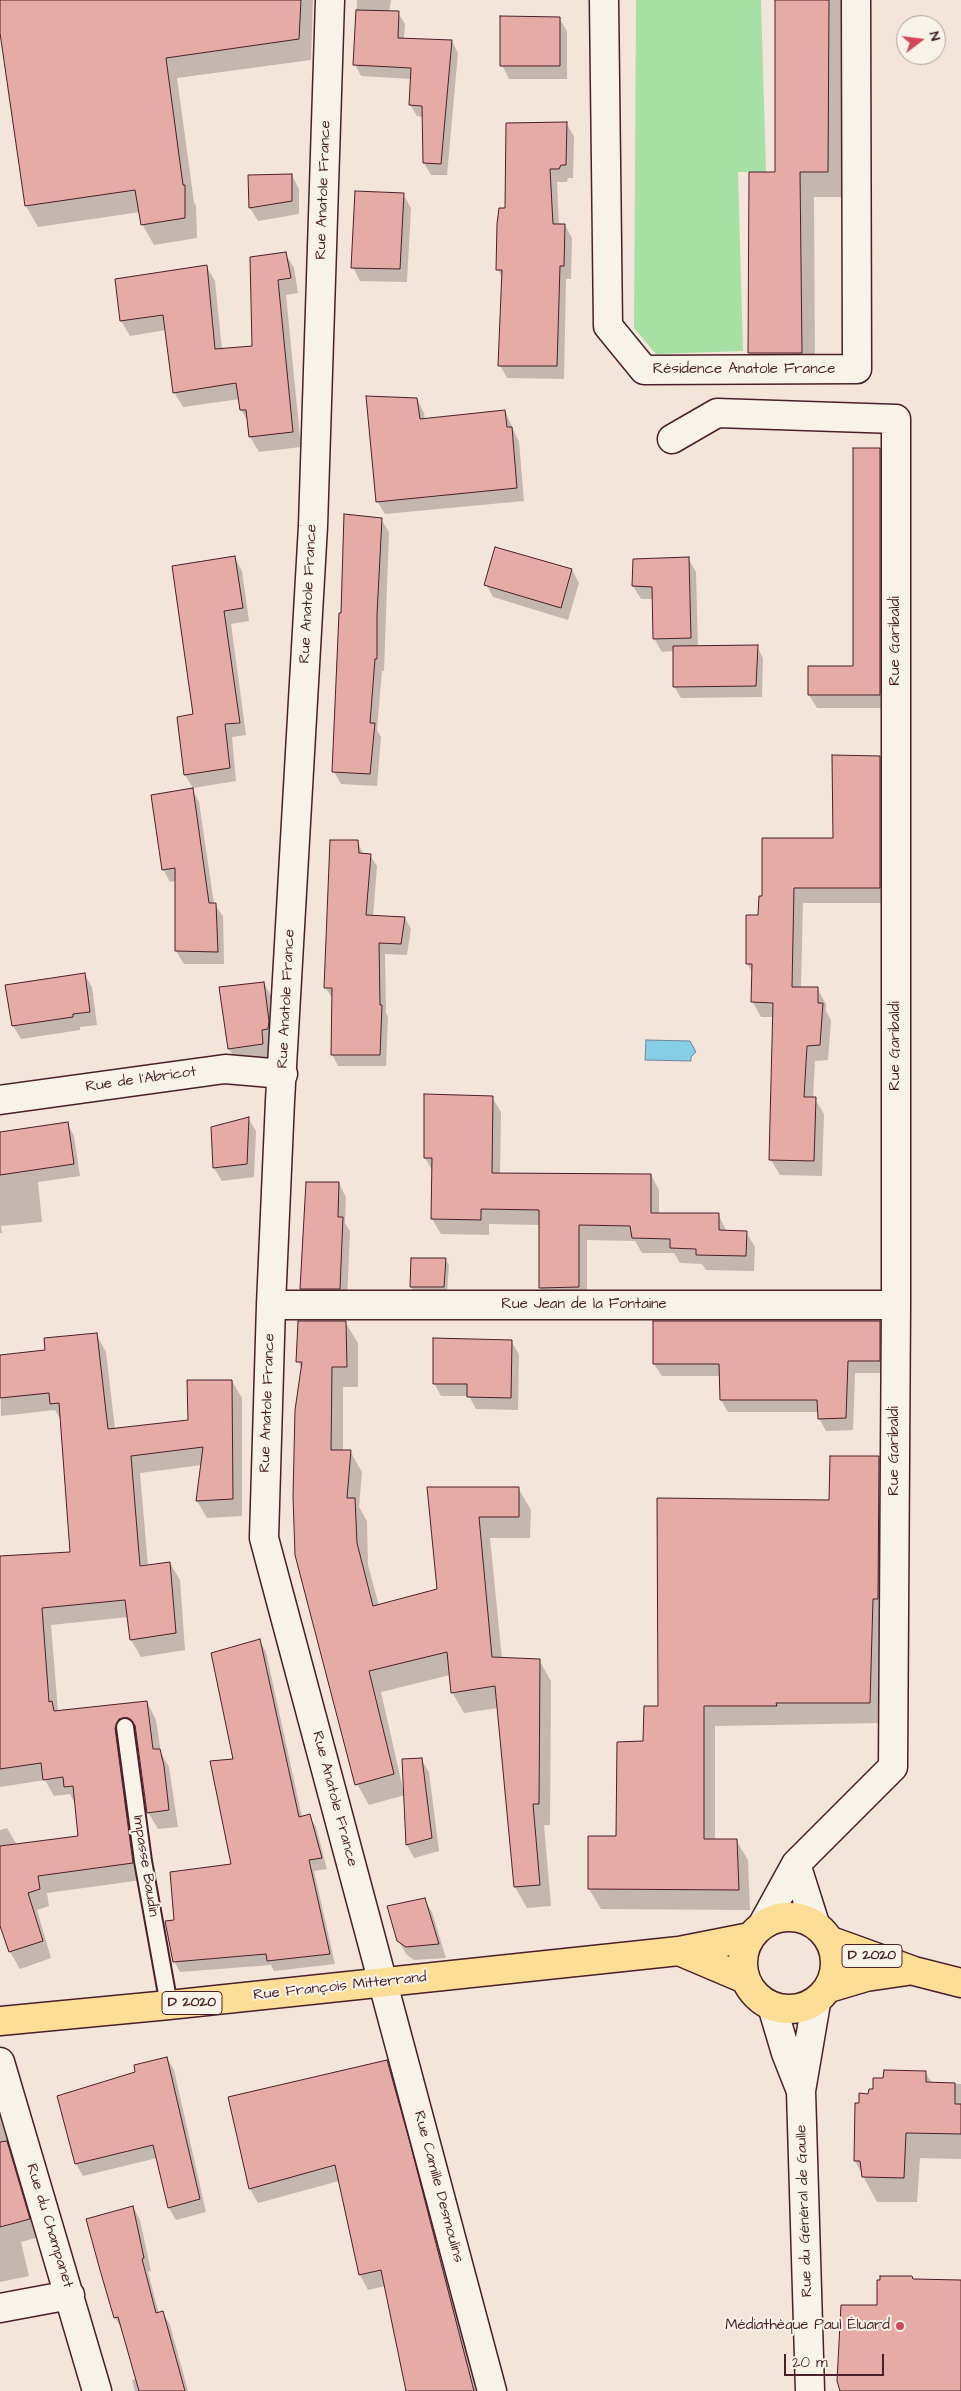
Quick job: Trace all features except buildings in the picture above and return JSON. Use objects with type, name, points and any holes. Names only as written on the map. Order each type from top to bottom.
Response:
[{"type":"main road","points":[[789,1916],[823,1933],[836,1965],[822,1995],[794,2010],[772,2006],[755,1996],[745,1979],[743,1958],[757,1931],[789,1916]]},
{"type":"main road","name":"Rue François Mitterrand","points":[[0,2021],[679,1951],[757,1931]]},
{"type":"main road","name":"D 2020","points":[[823,1933],[914,1971],[961,1983]]},
{"type":"main road","name":"Rue François Mitterrand","points":[[679,1951],[745,1979]]},
{"type":"main road","name":"D 2020","points":[[822,1995],[866,1976],[914,1971]]},
{"type":"street","name":"Rue Anatole France","points":[[330,0],[313,526],[271,1306],[264,1538],[384,1982]]},
{"type":"street","name":"Résidence Anatole France","points":[[604,0],[608,326],[644,370],[857,369],[856,0]]},
{"type":"street","name":"Rue Garibaldi","points":[[672,439],[717,413],[896,419],[896,1306],[893,1767],[796,1864],[757,1931]]},
{"type":"street","name":"Rue de l'Abricot","points":[[0,1100],[225,1069],[283,1074]]},
{"type":"street","name":"Rue Jean de la Fontaine","points":[[271,1306],[896,1306]]},
{"type":"street","points":[[796,1864],[823,1933]]},
{"type":"street","name":"Rue Camille Desmoulins","points":[[384,1982],[492,2391]]},
{"type":"street","name":"Rue du Général de Gaulle","points":[[810,2391],[801,2091],[822,1995]]},
{"type":"street","name":"Rue du Général de Gaulle","points":[[772,2006],[786,2053],[801,2091]]},
{"type":"street","name":"Rue du Champanet","points":[[0,2062],[97,2391]]},
{"type":"street","points":[[0,2308],[70,2295]]},
{"type":"lane","name":"Impasse Baudin","points":[[125,1726],[143,1861],[169,2005]]},
{"type":"green space","points":[[636,0],[761,0],[766,172],[738,172],[743,351],[656,354],[634,328]]},
{"type":"water","points":[[646,1040],[690,1041],[696,1052],[691,1057],[691,1061],[645,1060]]},
{"type":"place","name":"Médiathèque Paul Éluard","points":[[900,2326]]}]
